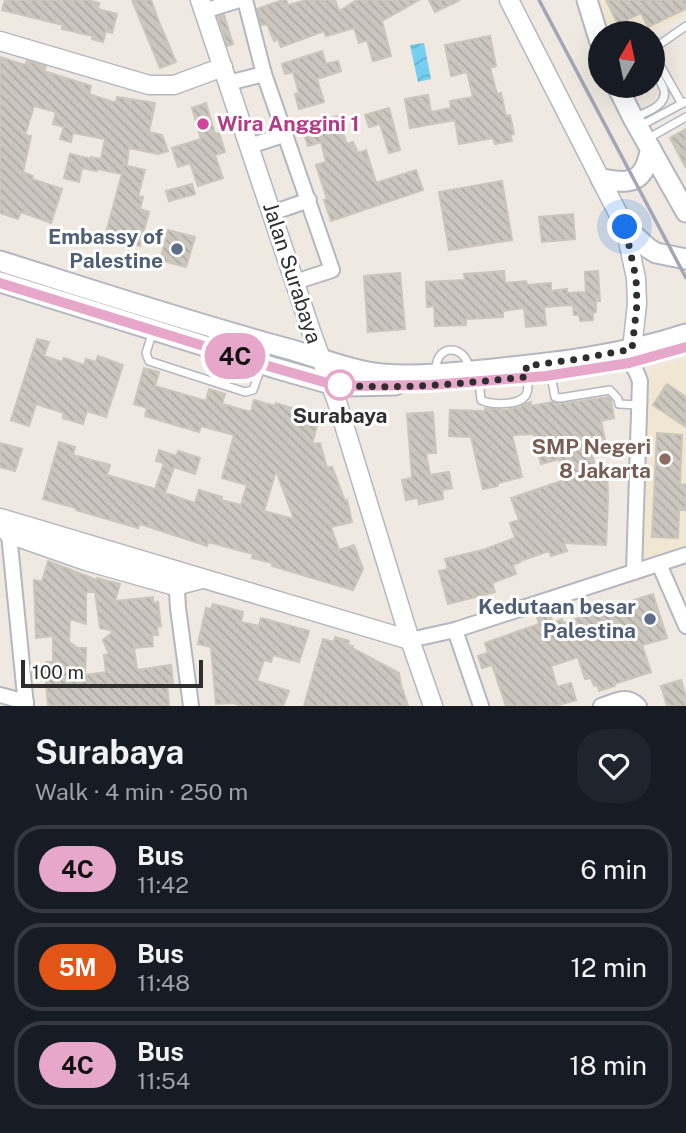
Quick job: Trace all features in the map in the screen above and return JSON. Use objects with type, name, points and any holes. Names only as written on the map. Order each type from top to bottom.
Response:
[{"type":"main road","points":[[587,0],[594,21]]},
{"type":"main road","points":[[623,98],[642,134],[680,188],[686,212]]},
{"type":"main road","points":[[601,178],[622,182],[635,178],[643,171],[642,134]]},
{"type":"main road","points":[[625,227],[656,253],[686,260]]},
{"type":"main road","points":[[0,261],[342,366],[379,374],[474,376]]},
{"type":"main road","points":[[0,282],[262,364],[331,384],[349,386],[430,385],[474,376],[526,372],[579,359],[631,356],[655,344],[686,334]]},
{"type":"main road","points":[[526,372],[551,375],[631,356],[686,347]]},
{"type":"street","points":[[509,0],[625,227],[636,278],[637,304],[631,356],[640,381],[634,572]]},
{"type":"street","points":[[207,6],[239,1],[242,76],[292,206],[332,270],[310,277]]},
{"type":"street","name":"Jalan Surabaya","points":[[207,6],[242,76],[292,206],[310,277],[320,358],[331,384],[433,706]]},
{"type":"street","points":[[0,41],[149,85],[174,85],[242,76]]},
{"type":"street","points":[[0,695],[26,704],[6,524],[88,553],[176,578],[202,579],[410,640],[455,630],[686,555]]},
{"type":"street","points":[[659,564],[686,626]]},
{"type":"street","points":[[176,578],[191,706]]},
{"type":"street","points":[[455,630],[481,706]]},
{"type":"street","points":[[601,706],[627,698],[639,706]]},
{"type":"lane","points":[[665,42],[686,26]]},
{"type":"lane","points":[[642,134],[684,103],[665,71]]},
{"type":"lane","points":[[642,134],[654,109],[663,98]]},
{"type":"lane","points":[[642,134],[686,117]]},
{"type":"lane","points":[[154,331],[146,353],[149,361],[245,392],[253,390],[262,364]]},
{"type":"lane","points":[[474,376],[481,400],[498,404],[522,399],[528,385],[526,372]]},
{"type":"lane","points":[[551,375],[555,397],[610,390],[620,404],[639,405]]},
{"type":"shaded area","points":[[597,0],[686,0],[686,15],[665,25],[665,21],[607,21]]},
{"type":"shaded area","name":"SMP Negeri 8 Jakarta","points":[[686,358],[686,547],[641,560],[647,371]]},
{"type":"water","points":[[424,43],[431,79],[418,82],[410,45]]},
{"type":"building","points":[[5,0],[88,0],[99,3],[98,9],[117,14],[112,33],[106,31],[103,42],[92,39],[93,36],[62,29],[63,25],[2,10]]},
{"type":"building","points":[[132,0],[151,0],[176,62],[160,68]]},
{"type":"building","points":[[286,0],[288,5],[307,0],[335,0],[339,11],[357,0],[419,0],[382,21],[391,56],[373,61],[367,40],[359,43],[354,28],[326,36],[324,31],[281,47],[278,39],[274,41],[267,24],[261,25],[257,9]]},
{"type":"building","points":[[429,0],[460,0],[435,12]]},
{"type":"building","points":[[606,0],[686,0],[686,9],[661,21],[645,21],[641,13],[624,21],[616,21]]},
{"type":"building","points":[[224,15],[233,44],[227,46],[218,17]]},
{"type":"building","points":[[490,36],[496,66],[490,68],[497,94],[501,93],[506,116],[510,115],[514,134],[510,135],[512,141],[495,144],[493,138],[459,144],[455,120],[410,128],[405,99],[428,95],[431,112],[451,108],[450,101],[473,97],[467,72],[451,76],[445,45]]},
{"type":"building","points":[[322,51],[326,64],[338,61],[341,71],[317,79],[324,102],[299,109],[295,94],[299,93],[293,72],[285,74],[282,64]]},
{"type":"building","points":[[0,57],[25,65],[27,61],[46,66],[44,71],[91,86],[89,94],[116,103],[117,97],[155,103],[149,132],[162,135],[168,151],[158,154],[129,148],[127,164],[124,165],[145,170],[138,196],[143,197],[140,209],[149,212],[140,246],[131,243],[130,248],[115,244],[116,239],[105,236],[122,174],[82,168],[79,182],[64,178],[70,154],[101,159],[105,139],[73,133],[71,142],[60,139],[64,127],[53,124],[56,112],[34,106],[25,135],[31,136],[23,172],[33,176],[32,179],[62,189],[51,223],[21,212],[18,219],[0,213]]},
{"type":"building","points":[[206,103],[215,134],[219,133],[225,152],[215,155],[223,178],[198,186],[190,163],[178,167],[172,148],[201,139],[192,108]]},
{"type":"building","points":[[389,108],[400,150],[389,153],[380,124],[369,127],[365,115]]},
{"type":"building","points":[[337,116],[347,144],[353,142],[358,153],[366,150],[376,183],[416,170],[423,190],[331,221],[316,165],[326,162],[321,142],[308,146],[303,132],[327,124],[326,120]]},
{"type":"building","points":[[686,129],[686,168],[670,138]]},
{"type":"building","points":[[502,181],[512,240],[449,250],[439,192]]},
{"type":"building","points":[[192,184],[195,194],[169,201],[166,191]]},
{"type":"building","points":[[573,214],[575,239],[542,242],[539,217]]},
{"type":"building","name":"Embassy of Palestine","points":[[168,230],[195,237],[186,267],[160,260]]},
{"type":"building","points":[[504,271],[505,283],[551,283],[551,291],[567,289],[567,293],[586,292],[585,272],[598,271],[600,301],[596,301],[593,320],[580,321],[579,315],[574,315],[573,306],[570,305],[544,307],[546,325],[526,327],[524,308],[503,311],[503,317],[466,319],[466,325],[435,326],[434,306],[427,307],[426,282],[465,280],[464,274]]},
{"type":"building","points":[[400,273],[405,329],[368,332],[364,276]]},
{"type":"building","points":[[37,339],[49,342],[44,356],[62,362],[64,358],[84,365],[86,359],[96,362],[98,356],[123,365],[106,417],[87,411],[83,424],[63,418],[64,413],[36,404],[29,426],[11,420]]},
{"type":"building","points":[[144,368],[159,372],[155,386],[206,401],[209,389],[225,394],[222,404],[251,412],[254,400],[275,406],[276,403],[313,415],[310,424],[317,426],[312,444],[320,443],[327,468],[332,467],[345,501],[347,500],[352,522],[331,527],[339,550],[354,545],[363,569],[353,590],[272,566],[272,563],[252,558],[253,554],[208,542],[207,546],[140,524],[138,528],[43,499],[59,442],[75,447],[73,455],[110,465],[107,475],[155,489],[164,463],[156,461],[159,450],[176,456],[178,451],[200,458],[195,474],[174,467],[165,493],[195,503],[199,490],[241,505],[247,485],[222,478],[234,435],[201,426],[199,432],[145,416],[147,408],[134,404]],"holes":[[[276,471],[294,519],[264,511]]]},
{"type":"building","points":[[667,384],[686,397],[686,427],[653,405]]},
{"type":"building","points":[[608,397],[614,418],[601,421],[605,440],[600,441],[601,447],[591,449],[595,467],[607,467],[606,545],[564,543],[567,551],[551,556],[549,551],[513,565],[516,574],[492,583],[495,592],[448,604],[439,571],[448,569],[445,559],[483,550],[515,538],[510,523],[519,520],[511,498],[573,477],[570,465],[560,467],[560,459],[541,464],[534,434],[512,435],[522,477],[483,489],[471,437],[449,436],[450,410],[505,410],[531,402],[531,406]]},
{"type":"building","points":[[433,412],[436,453],[426,453],[430,475],[449,472],[452,488],[442,490],[443,499],[419,504],[418,498],[406,500],[402,480],[412,478],[407,414]]},
{"type":"building","points":[[657,433],[682,435],[680,484],[686,485],[686,510],[679,510],[678,538],[652,537]]},
{"type":"building","points":[[0,443],[22,449],[15,471],[0,467]]},
{"type":"building","points":[[48,561],[97,580],[120,584],[115,601],[153,597],[153,603],[158,602],[161,626],[157,627],[158,635],[152,635],[153,646],[134,648],[137,670],[171,665],[173,683],[167,684],[169,706],[48,706],[46,662],[53,662],[53,636],[36,638],[34,580],[42,582]],"holes":[[[86,592],[95,592],[100,628],[114,631],[103,640],[109,654],[104,655],[106,672],[85,675],[86,648],[78,648],[69,642],[70,619],[86,624]]]},
{"type":"building","points":[[653,594],[667,638],[642,645],[651,672],[599,691],[591,678],[585,679],[578,657],[551,666],[557,687],[571,683],[576,700],[555,706],[506,706],[492,665],[482,668],[478,656],[488,653],[485,643],[539,624],[536,614],[548,610],[553,623],[562,619],[563,623]]},
{"type":"building","points":[[213,604],[243,612],[241,622],[259,626],[261,618],[309,631],[299,662],[273,655],[271,662],[264,660],[257,681],[289,691],[283,706],[216,704],[211,647],[198,644],[206,608],[211,609]]},
{"type":"building","points":[[335,637],[349,641],[348,645],[353,646],[352,648],[399,673],[408,706],[304,706],[323,639],[334,642]]},
{"type":"building","points":[[681,680],[686,706],[667,706],[661,686]]},
{"type":"railway","points":[[539,0],[686,278]]},
{"type":"bus line","name":"4C","points":[[0,283],[275,368],[331,384],[349,386],[430,385],[546,376],[629,363],[686,347]]},
{"type":"place","name":"Wira Anggini 1","points":[[203,124]]},
{"type":"place","name":"Embassy of Palestine","points":[[177,249]]},
{"type":"place","name":"Surabaya","points":[[340,385]]},
{"type":"place","name":"SMP Negeri 8 Jakarta","points":[[665,459]]},
{"type":"place","name":"Kedutaan besar Palestina","points":[[650,619]]},
{"type":"route","points":[[340,385],[331,384],[430,385],[527,377],[526,366],[632,349],[637,304],[636,278],[625,227]]}]
